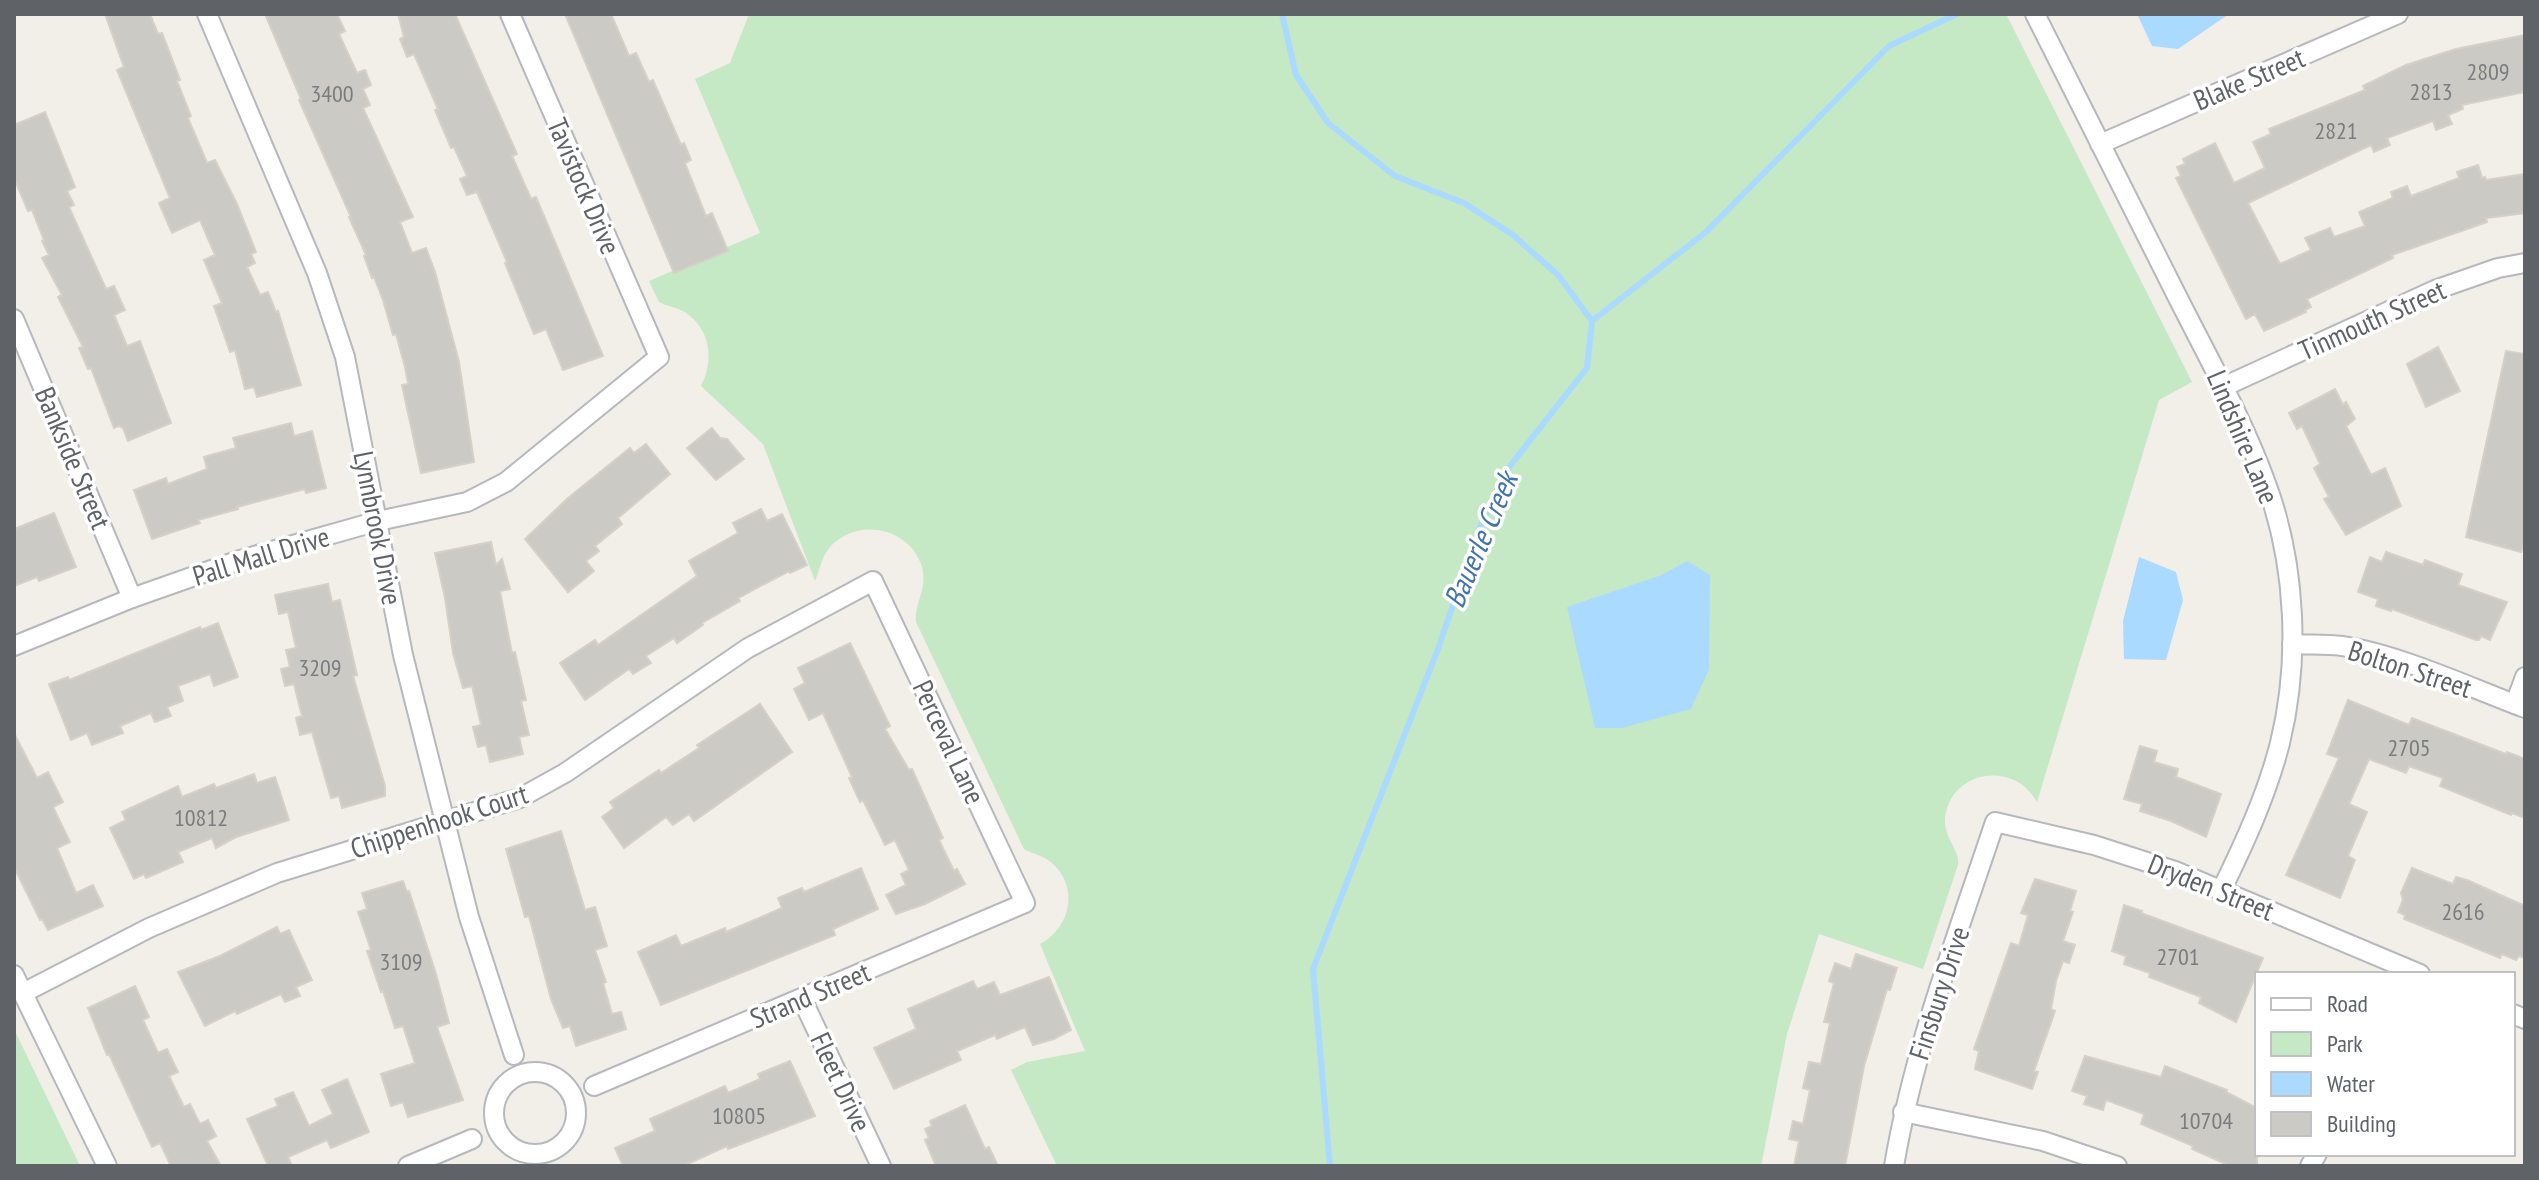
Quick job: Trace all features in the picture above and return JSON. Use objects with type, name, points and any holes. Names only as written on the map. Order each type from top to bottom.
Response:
[{"type":"street","name":"Lynnbrook Drive","points":[[207,14],[307,249],[345,357],[403,655],[469,917],[514,1055],[509,1080]]},
{"type":"street","name":"Tavistock Drive","points":[[510,14],[659,357]]},
{"type":"street","name":"Lindshire Lane","points":[[2035,14],[2223,387],[2256,457],[2277,516],[2289,579],[2292,644],[2286,712],[2259,808],[2222,889]]},
{"type":"street","name":"Blake Street","points":[[2100,144],[2398,14]]},
{"type":"street","name":"Tinmouth Street","points":[[2223,387],[2435,290],[2498,268],[2525,263]]},
{"type":"street","name":"Bankside Street","points":[[14,319],[132,598]]},
{"type":"street","name":"Pall Mall Drive","points":[[14,646],[132,598],[240,560],[378,521],[467,502],[506,482],[659,357]]},
{"type":"street","name":"Chippenhook Court","points":[[23,993],[149,928],[277,873],[520,798],[542,787],[748,648],[873,581]]},
{"type":"street","name":"Perceval Lane","points":[[873,581],[1025,903]]},
{"type":"street","name":"Bolton Street","points":[[2292,644],[2340,646],[2364,651],[2520,706]]},
{"type":"street","points":[[2520,706],[2525,677]]},
{"type":"street","name":"Dryden Street","points":[[1995,822],[2132,856],[2222,889],[2411,972]]},
{"type":"street","name":"Finsbury Drive","points":[[1894,1166],[1903,1112],[1925,1030],[1995,822]]},
{"type":"street","name":"Strand Street","points":[[565,1086],[594,1086],[1025,903]]},
{"type":"street","points":[[14,975],[107,1166]]},
{"type":"street","name":"Fleet Drive","points":[[802,999],[881,1166]]},
{"type":"street","points":[[514,1055],[533,1072]]},
{"type":"street","points":[[546,1166],[531,1153],[513,1147],[503,1139],[494,1116],[500,1090],[509,1080],[533,1072],[545,1073],[565,1086],[572,1096],[574,1122],[561,1144],[556,1166]]},
{"type":"street","name":"Strand Street","points":[[575,1109],[594,1086]]},
{"type":"street","points":[[1903,1112],[2057,1145],[2117,1166]]},
{"type":"street","points":[[472,1139],[494,1116]]},
{"type":"street","points":[[408,1166],[472,1139],[503,1139]]},
{"type":"street","points":[[531,1153],[549,1151],[561,1144]]},
{"type":"green space","points":[[749,14],[2006,14],[2192,382],[2159,400],[2037,802],[2028,789],[2002,776],[1974,779],[1952,797],[1945,821],[1948,836],[1957,853],[1958,865],[1923,969],[1819,934],[1787,1034],[1761,1166],[1057,1166],[1011,1070],[1027,1062],[1085,1051],[1040,944],[1050,937],[1064,918],[1068,907],[1066,884],[1052,863],[1024,849],[916,622],[923,575],[916,553],[895,535],[882,531],[854,532],[830,547],[815,581],[763,444],[701,386],[709,355],[704,335],[683,311],[659,302],[649,281],[760,233],[695,79],[730,63]]},
{"type":"green space","points":[[14,1029],[80,1166],[14,1166]]},
{"type":"water","points":[[2137,14],[2229,14],[2178,49],[2152,46]]},
{"type":"water","points":[[2139,557],[2176,572],[2183,600],[2166,660],[2124,659],[2123,621]]},
{"type":"water","points":[[1687,561],[1710,575],[1709,669],[1691,709],[1622,728],[1595,728],[1567,607],[1662,575]]},
{"type":"building","points":[[105,14],[150,14],[158,34],[162,33],[180,80],[177,81],[191,116],[188,118],[207,163],[215,160],[237,204],[256,252],[251,254],[255,263],[247,267],[260,295],[268,292],[278,311],[301,385],[257,397],[254,387],[245,389],[235,350],[230,352],[214,306],[222,303],[204,260],[215,255],[200,220],[172,233],[159,203],[170,198],[117,70],[124,67]]},
{"type":"building","points":[[265,14],[337,14],[345,31],[339,34],[357,73],[365,70],[371,85],[363,89],[370,105],[363,108],[413,217],[400,222],[412,253],[426,248],[435,272],[459,362],[474,462],[421,473],[402,385],[408,384],[396,334],[393,335],[351,217]]},
{"type":"building","points":[[398,14],[455,14],[517,154],[512,156],[531,199],[536,197],[603,356],[563,370],[546,329],[534,334],[477,192],[467,195],[460,179],[467,176],[454,147],[451,148],[414,54],[407,57],[400,39],[404,37]]},
{"type":"building","points":[[565,14],[611,14],[629,56],[636,53],[649,82],[653,80],[681,145],[684,143],[691,160],[685,163],[706,216],[712,213],[728,251],[674,273]]},
{"type":"building","points":[[2525,35],[2525,92],[2462,105],[2463,109],[2448,115],[2452,124],[2436,130],[2433,121],[2387,138],[2390,145],[2374,152],[2371,145],[2248,203],[2280,264],[2311,250],[2305,238],[2330,228],[2334,237],[2365,226],[2359,212],[2393,198],[2391,192],[2407,186],[2411,196],[2459,178],[2457,172],[2478,165],[2482,178],[2486,180],[2525,174],[2525,213],[2486,218],[2487,222],[2392,255],[2393,258],[2307,299],[2311,307],[2306,312],[2264,331],[2255,314],[2246,319],[2176,178],[2181,176],[2177,167],[2185,164],[2183,159],[2215,143],[2234,183],[2265,168],[2253,142],[2271,134],[2269,129],[2365,90],[2363,86],[2406,65],[2456,49]]},
{"type":"building","points":[[45,112],[75,187],[67,191],[74,205],[69,207],[106,289],[114,286],[125,310],[114,315],[127,346],[140,341],[171,423],[128,441],[123,428],[114,428],[91,368],[88,369],[79,348],[83,347],[58,297],[62,295],[42,258],[49,255],[44,240],[14,178],[14,125]]},
{"type":"building","points":[[2438,347],[2460,391],[2426,407],[2407,364]]},
{"type":"building","points":[[2506,351],[2525,354],[2525,539],[2521,552],[2466,537]]},
{"type":"building","points":[[2335,389],[2355,419],[2346,426],[2371,475],[2385,468],[2401,506],[2346,535],[2324,499],[2329,497],[2314,468],[2320,464],[2302,426],[2297,429],[2289,413]]},
{"type":"building","points":[[291,423],[294,436],[312,431],[326,488],[306,493],[305,489],[237,507],[152,539],[134,490],[166,478],[168,484],[207,469],[204,457],[236,448],[233,438]]},
{"type":"building","points":[[712,428],[720,438],[727,439],[744,459],[716,480],[687,448]]},
{"type":"building","points":[[646,444],[670,474],[618,518],[622,524],[595,546],[599,551],[586,561],[594,571],[568,592],[525,539],[568,498],[630,448],[634,453]]},
{"type":"building","points":[[761,509],[767,521],[782,514],[807,565],[738,598],[740,601],[702,623],[677,643],[674,638],[646,656],[651,663],[633,674],[629,669],[585,700],[560,663],[595,640],[598,645],[697,576],[689,561],[738,533],[733,523]]},
{"type":"building","points":[[54,513],[76,567],[39,581],[37,577],[14,586],[14,529]]},
{"type":"building","points":[[491,542],[496,565],[502,559],[510,589],[500,591],[512,653],[515,652],[526,700],[521,701],[529,735],[519,737],[523,754],[490,762],[486,745],[478,747],[473,727],[481,725],[472,686],[463,688],[453,653],[435,553]]},
{"type":"building","points":[[2386,552],[2423,565],[2425,560],[2462,574],[2458,585],[2507,602],[2490,640],[2481,636],[2476,640],[2376,606],[2378,599],[2358,592],[2370,557],[2382,562]]},
{"type":"building","points":[[328,584],[332,602],[340,600],[357,675],[353,676],[385,786],[385,796],[342,808],[339,796],[331,798],[312,732],[300,735],[296,718],[302,716],[294,684],[285,686],[281,669],[290,667],[286,650],[296,648],[288,612],[279,614],[275,595]]},
{"type":"building","points":[[218,623],[238,677],[214,686],[210,674],[178,686],[183,701],[167,707],[171,716],[155,722],[151,713],[120,726],[123,733],[92,745],[87,733],[71,740],[49,684],[68,677],[69,680],[200,627],[201,630]]},
{"type":"building","points":[[850,643],[890,726],[885,729],[909,770],[912,769],[943,838],[939,840],[954,871],[957,869],[965,884],[896,914],[886,895],[906,885],[901,874],[909,870],[895,840],[885,845],[863,800],[860,802],[823,713],[809,720],[794,689],[805,683],[798,668]]},
{"type":"building","points":[[2348,700],[2409,725],[2412,718],[2525,759],[2525,818],[2440,786],[2443,778],[2409,766],[2406,773],[2369,759],[2349,804],[2367,812],[2348,856],[2355,860],[2340,898],[2286,875],[2339,758],[2327,754]]},
{"type":"building","points":[[760,704],[792,752],[694,821],[689,814],[673,825],[666,817],[624,848],[602,817],[614,808],[610,802],[659,770],[661,773]]},
{"type":"building","points":[[14,733],[37,778],[48,772],[63,802],[53,807],[70,842],[57,848],[76,893],[93,885],[103,906],[48,930],[14,867]]},
{"type":"building","points":[[2140,746],[2157,751],[2154,762],[2178,769],[2176,777],[2221,794],[2206,837],[2140,811],[2142,804],[2124,799]]},
{"type":"building","points":[[254,774],[257,783],[275,777],[289,820],[236,837],[216,848],[212,838],[178,852],[183,862],[146,878],[144,874],[134,879],[110,828],[126,820],[122,812],[178,786],[182,797],[214,784],[216,788]]},
{"type":"building","points":[[561,831],[585,910],[595,907],[607,946],[595,950],[606,982],[603,983],[612,1014],[621,1012],[626,1029],[576,1046],[570,1026],[563,1028],[551,999],[529,916],[525,917],[506,849]]},
{"type":"building","points":[[861,868],[878,909],[833,929],[835,935],[661,1005],[638,952],[676,935],[681,946],[725,928],[726,932],[782,908],[778,898],[802,888],[804,892]]},
{"type":"building","points":[[2412,868],[2453,884],[2456,877],[2467,880],[2525,906],[2525,958],[2519,956],[2516,960],[2502,954],[2500,958],[2404,919],[2405,915],[2398,912],[2403,900],[2401,893]]},
{"type":"building","points":[[2035,879],[2076,891],[2063,941],[2075,945],[2069,963],[2063,961],[2056,981],[2051,1009],[2055,1011],[2034,1071],[2038,1072],[2032,1089],[1975,1069],[1979,1051],[1974,1049],[2011,943],[2019,946],[2028,915],[2021,913]]},
{"type":"building","points":[[403,881],[436,974],[449,1023],[437,1027],[463,1100],[408,1117],[403,1102],[391,1106],[381,1074],[415,1063],[403,1026],[395,1028],[381,992],[358,912],[367,909],[362,893]]},
{"type":"building","points":[[2124,905],[2263,958],[2236,1022],[2199,1003],[2201,997],[2124,964],[2126,956],[2112,951]]},
{"type":"building","points":[[277,927],[280,934],[289,930],[312,980],[296,987],[300,996],[285,1002],[281,994],[205,1026],[178,972],[220,956]]},
{"type":"building","points":[[1856,954],[1897,968],[1890,990],[1887,989],[1864,1066],[1845,1166],[1794,1166],[1799,1141],[1789,1139],[1793,1121],[1803,1124],[1810,1090],[1803,1088],[1809,1062],[1821,1064],[1830,1023],[1824,1022],[1834,983],[1829,981],[1835,963],[1851,969]]},
{"type":"building","points":[[1049,977],[1071,1030],[1033,1045],[1025,1027],[997,1039],[995,1035],[957,1051],[961,1060],[894,1089],[874,1048],[916,1029],[908,1009],[973,981],[977,989],[994,982],[1000,995]]},
{"type":"building","points":[[135,986],[149,1017],[143,1020],[158,1053],[167,1049],[178,1072],[169,1076],[184,1107],[190,1104],[200,1124],[208,1120],[216,1136],[207,1141],[221,1166],[171,1166],[160,1143],[152,1147],[107,1055],[88,1008]]},
{"type":"building","points":[[2085,1056],[2161,1077],[2165,1066],[2227,1090],[2255,1107],[2257,1166],[2230,1166],[2141,1124],[2144,1114],[2106,1100],[2103,1110],[2084,1104],[2087,1096],[2072,1091]]},
{"type":"building","points":[[790,1061],[815,1116],[728,1149],[727,1146],[683,1166],[623,1166],[615,1148],[655,1131],[650,1119],[725,1086],[728,1093],[760,1079],[758,1074]]},
{"type":"building","points":[[347,1079],[369,1132],[331,1148],[327,1140],[288,1157],[292,1166],[268,1166],[247,1119],[278,1106],[275,1099],[293,1092],[309,1126],[333,1114],[322,1090]]},
{"type":"building","points":[[965,1105],[985,1149],[989,1147],[998,1166],[936,1166],[925,1140],[929,1138],[925,1129],[932,1126],[930,1121]]},
{"type":"waterway","name":"Bauerle Creek","points":[[1282,14],[1296,75],[1328,123],[1395,176],[1464,203],[1513,235],[1558,275],[1592,321],[1587,368],[1506,471],[1477,534],[1438,649],[1313,969],[1330,1166]]},
{"type":"waterway","points":[[1592,321],[1706,232],[1889,46],[1957,14]]}]
